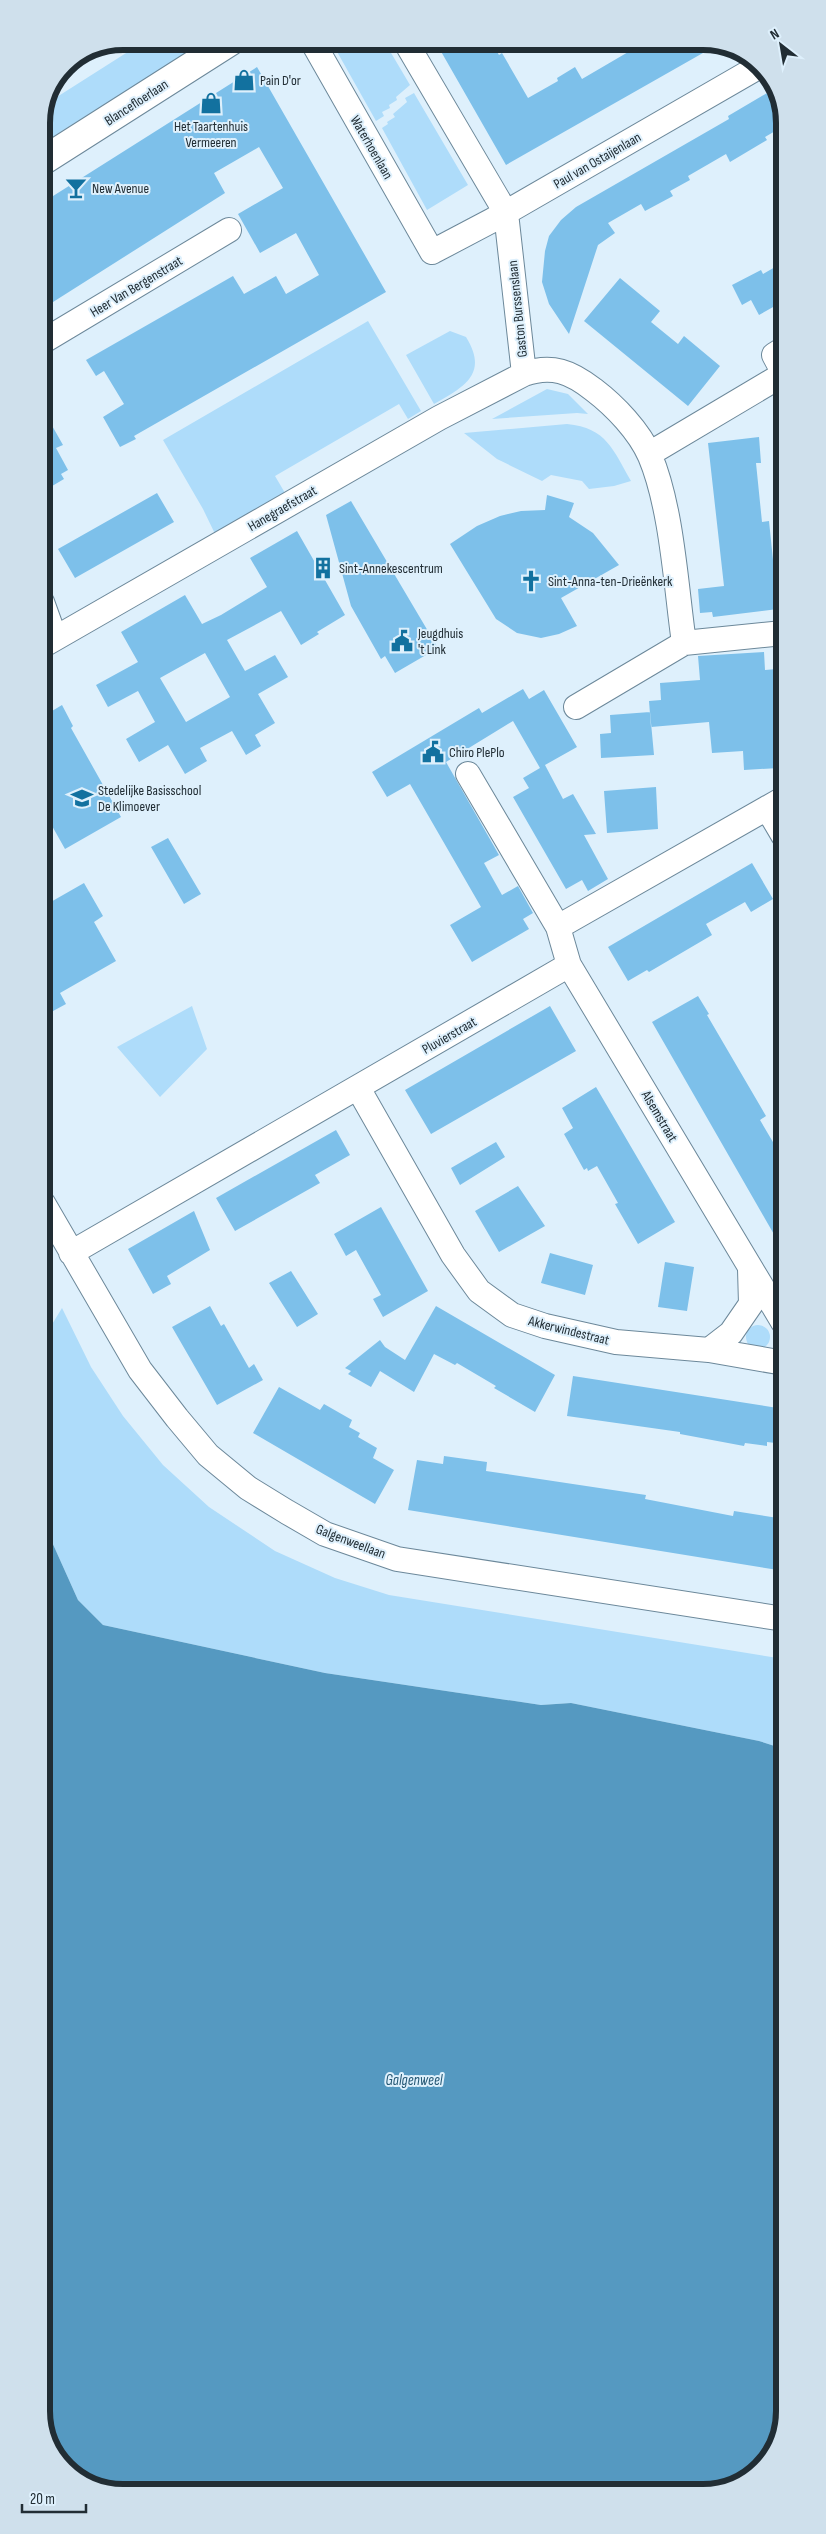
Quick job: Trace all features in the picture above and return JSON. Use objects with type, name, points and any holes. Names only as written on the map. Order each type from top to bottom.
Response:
[{"type":"street","name":"Blancefloerlaan","points":[[50,157],[218,50]]},
{"type":"street","name":"Waterhoenlaan","points":[[317,50],[432,252],[506,213]]},
{"type":"street","points":[[410,50],[506,213]]},
{"type":"street","name":"Paul van Ostaijenlaan","points":[[506,213],[753,70]]},
{"type":"street","name":"Gaston Burssenslaan","points":[[506,213],[524,374],[541,368],[566,372],[588,385],[607,401],[629,426],[649,454],[659,480],[665,510],[684,644]]},
{"type":"street","name":"Heer Van Bergenstraat","points":[[50,337],[229,230]]},
{"type":"street","name":"Hanegraefstraat","points":[[50,641],[439,418],[524,374]]},
{"type":"street","points":[[649,454],[776,379]]},
{"type":"street","points":[[576,707],[684,644],[776,634]]},
{"type":"street","points":[[468,774],[558,928],[569,964]]},
{"type":"street","points":[[558,928],[775,803]]},
{"type":"street","name":"Pluvierstraat","points":[[72,1253],[569,964]]},
{"type":"street","name":"Alsemstraat","points":[[569,964],[776,1309]]},
{"type":"street","name":"Akkerwindestraat","points":[[358,1088],[453,1255],[479,1291],[512,1314],[545,1326],[616,1342],[709,1350],[776,1362]]},
{"type":"street","name":"Galgenweellaan","points":[[50,1215],[140,1370],[208,1455],[248,1488],[325,1534],[397,1559],[776,1618]]},
{"type":"street","name":"Alsemstraat","points":[[709,1350],[732,1333],[751,1304],[750,1267]]},
{"type":"shaded area","points":[[131,50],[192,50],[50,138],[51,108],[55,98]]},
{"type":"shaded area","points":[[336,50],[389,50],[410,85],[396,97],[397,100],[389,105],[390,108],[382,112],[384,116],[376,121]]},
{"type":"shaded area","points":[[414,93],[468,185],[427,210],[382,128],[395,117],[393,114],[407,102],[405,98]]},
{"type":"shaded area","points":[[368,321],[421,411],[408,419],[399,404],[275,476],[288,498],[218,540],[203,509],[163,440]]},
{"type":"shaded area","points":[[450,331],[466,337],[475,361],[474,370],[470,378],[455,392],[434,404],[406,355]]},
{"type":"shaded area","points":[[547,389],[568,394],[588,414],[577,413],[492,419]]},
{"type":"shaded area","points":[[567,424],[591,430],[607,442],[631,481],[614,486],[589,489],[582,481],[551,475],[542,481],[497,459],[464,433]]},
{"type":"shaded area","points":[[192,1006],[207,1049],[160,1097],[117,1047]]},
{"type":"shaded area","points":[[62,1308],[91,1367],[123,1416],[163,1465],[209,1507],[275,1551],[335,1578],[389,1595],[776,1658],[776,1746],[759,1741],[571,1703],[541,1705],[325,1673],[103,1625],[78,1600],[50,1538],[50,1328]]},
{"type":"shaded area","points":[[758,1325],[763,1326],[769,1332],[769,1342],[763,1348],[758,1349],[753,1348],[747,1342],[746,1337],[747,1332],[753,1326]]},
{"type":"water","name":"Galgenweel","points":[[50,1538],[78,1600],[103,1625],[325,1673],[541,1705],[571,1703],[759,1741],[776,1746],[776,2411],[775,2426],[769,2444],[761,2456],[744,2472],[722,2482],[703,2484],[118,2484],[108,2483],[95,2478],[82,2472],[75,2466],[62,2452],[56,2439],[52,2430],[50,2411]]},
{"type":"building","points":[[440,50],[496,50],[499,55],[502,53],[528,98],[558,81],[557,78],[575,67],[582,79],[632,50],[708,50],[506,165]]},
{"type":"building","points":[[257,67],[386,292],[134,436],[136,439],[120,447],[103,417],[124,404],[104,371],[96,376],[86,360],[233,276],[244,294],[276,276],[286,294],[319,275],[296,233],[260,253],[238,214],[283,188],[259,147],[214,173],[225,193],[50,304],[50,198]]},
{"type":"building","points":[[769,92],[774,104],[776,131],[765,137],[767,140],[730,162],[726,154],[688,176],[690,180],[670,191],[673,196],[645,211],[641,204],[608,223],[615,233],[598,245],[569,334],[549,304],[542,282],[545,251],[549,236],[561,220],[576,207],[729,119],[728,116]]},
{"type":"building","points":[[776,266],[776,305],[759,315],[751,300],[742,305],[732,285],[761,270],[763,274]]},
{"type":"building","points":[[620,278],[660,311],[651,322],[678,344],[684,336],[720,366],[688,406],[584,321]]},
{"type":"building","points":[[50,422],[63,445],[56,448],[68,470],[61,474],[64,479],[50,487]]},
{"type":"building","points":[[759,437],[761,463],[756,463],[762,522],[769,521],[773,560],[776,560],[776,609],[713,617],[712,612],[700,613],[698,589],[724,586],[708,443]]},
{"type":"building","points":[[157,493],[174,522],[75,578],[58,549]]},
{"type":"building","name":"Sint-Anna-ten-Drieënkerk","points":[[547,495],[574,503],[569,517],[593,533],[619,565],[561,598],[577,626],[559,634],[541,638],[517,633],[496,619],[450,544],[477,526],[500,516],[521,511],[545,510]]},
{"type":"building","points":[[351,501],[438,648],[395,673],[385,656],[381,659],[351,606],[326,515]]},
{"type":"building","points":[[297,531],[345,615],[317,632],[319,634],[301,645],[281,611],[227,640],[245,671],[275,655],[288,677],[258,694],[275,723],[255,735],[261,746],[246,755],[232,731],[200,748],[207,761],[185,774],[168,745],[139,762],[126,739],[155,722],[138,691],[108,707],[96,685],[138,662],[121,632],[185,595],[202,624],[221,615],[267,587],[250,558]],"holes":[[[205,653],[230,697],[186,722],[160,678]]]},
{"type":"building","points":[[764,652],[765,670],[776,669],[776,768],[744,770],[743,751],[712,753],[709,722],[651,727],[649,701],[661,700],[660,683],[700,680],[698,656]]},
{"type":"building","points":[[523,689],[529,699],[544,690],[577,747],[545,765],[563,799],[573,794],[596,834],[584,835],[608,879],[588,891],[582,880],[566,889],[513,797],[529,788],[523,778],[540,768],[513,721],[446,762],[499,855],[484,863],[502,895],[518,886],[533,913],[523,919],[529,929],[472,962],[450,925],[481,907],[410,784],[387,797],[372,772],[479,708],[482,713]]},
{"type":"building","points":[[62,705],[73,726],[71,728],[121,817],[65,849],[50,822],[50,712]]},
{"type":"building","points":[[650,712],[654,755],[601,758],[600,734],[611,733],[610,715]]},
{"type":"building","points":[[656,787],[658,829],[607,833],[604,791]]},
{"type":"building","points":[[168,838],[201,894],[184,904],[151,847]]},
{"type":"building","points":[[752,863],[773,899],[751,912],[745,902],[706,924],[712,935],[649,972],[647,970],[628,981],[608,947]]},
{"type":"building","points":[[84,883],[103,916],[94,922],[116,961],[60,993],[66,1004],[50,1013],[50,902]]},
{"type":"building","points":[[698,996],[709,1014],[707,1015],[766,1116],[760,1120],[776,1147],[776,1238],[652,1022]]},
{"type":"building","points":[[550,1006],[576,1051],[431,1134],[405,1090]]},
{"type":"building","points":[[596,1087],[675,1222],[638,1244],[615,1204],[618,1203],[597,1166],[588,1171],[587,1168],[584,1170],[564,1134],[573,1128],[562,1108]]},
{"type":"building","points":[[336,1130],[350,1155],[315,1175],[320,1183],[235,1231],[216,1198]]},
{"type":"building","points":[[496,1142],[505,1157],[460,1185],[451,1168]]},
{"type":"building","points":[[518,1186],[545,1226],[499,1252],[475,1211]]},
{"type":"building","points":[[381,1207],[428,1291],[383,1317],[373,1299],[381,1295],[356,1250],[346,1256],[334,1234]]},
{"type":"building","points":[[194,1211],[210,1250],[167,1276],[171,1284],[153,1294],[128,1249]]},
{"type":"building","points":[[550,1253],[593,1265],[585,1295],[541,1283]]},
{"type":"building","points":[[665,1262],[694,1267],[687,1311],[658,1307]]},
{"type":"building","points":[[291,1271],[318,1314],[297,1327],[269,1283]]},
{"type":"building","points":[[210,1306],[221,1326],[224,1324],[249,1368],[254,1364],[263,1380],[217,1405],[172,1327]]},
{"type":"building","points":[[436,1306],[555,1375],[535,1412],[457,1363],[455,1365],[434,1354],[414,1392],[380,1371],[371,1387],[348,1374],[351,1371],[345,1368],[380,1340],[385,1347],[405,1360]]},
{"type":"building","points":[[573,1376],[776,1408],[776,1443],[767,1442],[767,1446],[745,1443],[744,1446],[680,1434],[680,1432],[567,1416]]},
{"type":"building","points":[[279,1387],[320,1410],[324,1404],[352,1420],[349,1427],[360,1433],[358,1437],[377,1448],[373,1458],[394,1470],[375,1504],[253,1433]]},
{"type":"building","points":[[444,1456],[487,1462],[486,1471],[646,1495],[645,1499],[733,1516],[734,1511],[776,1518],[776,1570],[408,1510],[417,1460],[443,1464]]},
{"type":"place","name":"Pain D'or","points":[[244,80]]},
{"type":"place","name":"Het Taartenhuis Vermeeren","points":[[211,103]]},
{"type":"place","name":"New Avenue","points":[[76,188]]},
{"type":"place","name":"Sint-Annekescentrum","points":[[323,568]]},
{"type":"place","name":"Sint-Anna-ten-Drieënkerk","points":[[531,581]]},
{"type":"place","name":"Jeugdhuis 't Link","points":[[402,641]]},
{"type":"place","name":"Chiro PlePlo","points":[[433,752]]},
{"type":"place","name":"Stedelijke Basisschool De Klimoever","points":[[82,798]]}]
